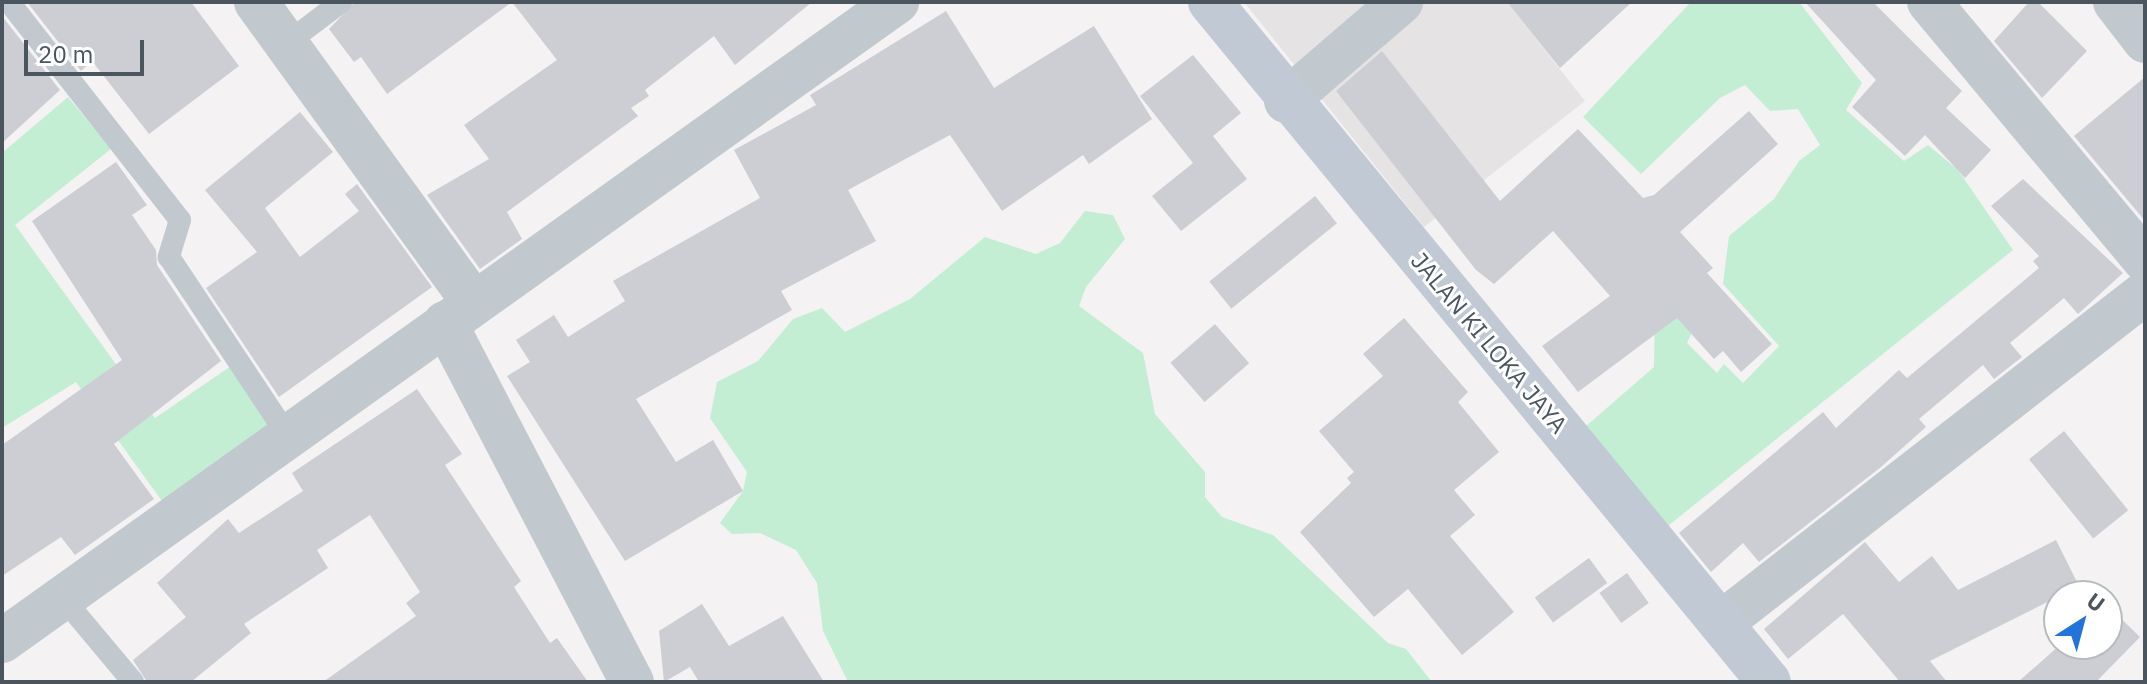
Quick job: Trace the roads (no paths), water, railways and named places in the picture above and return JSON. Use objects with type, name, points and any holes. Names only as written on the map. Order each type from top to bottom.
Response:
[{"type":"main road","name":"JALAN KI LOKA JAYA","points":[[1210,2],[1286,101],[1769,682]]},
{"type":"street","points":[[256,2],[287,43],[460,313],[632,682]]},
{"type":"street","points":[[2,641],[897,2]]},
{"type":"street","points":[[1286,101],[1401,2]]},
{"type":"street","points":[[1929,2],[2145,260]]},
{"type":"street","points":[[2115,2],[2145,41]]},
{"type":"street","points":[[1721,623],[2145,293]]},
{"type":"lane","points":[[9,2],[180,220],[169,257],[288,436]]},
{"type":"lane","points":[[287,43],[341,2]]},
{"type":"lane","points":[[62,597],[133,682]]}]
